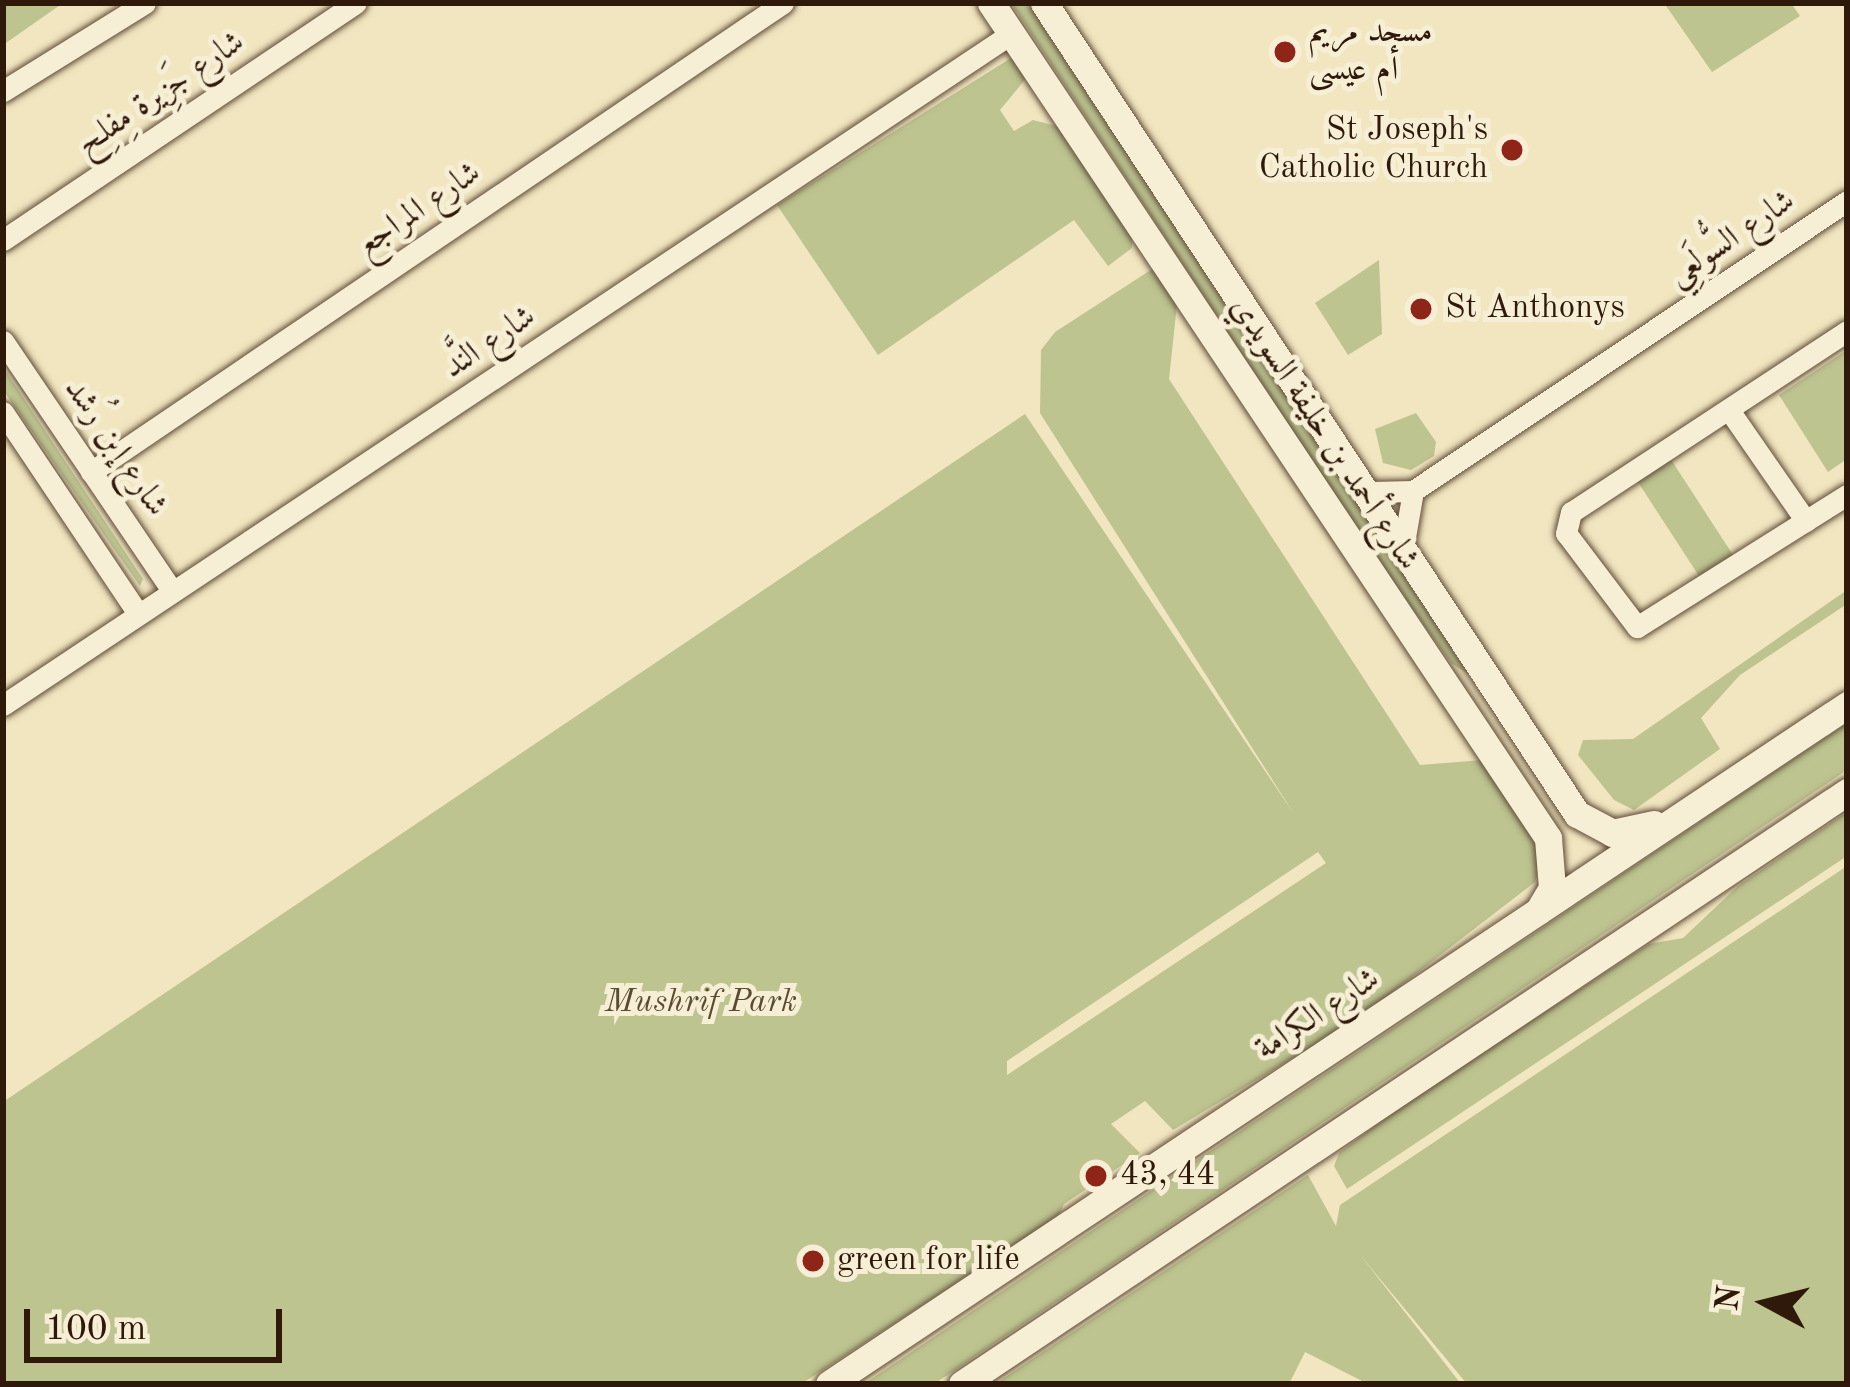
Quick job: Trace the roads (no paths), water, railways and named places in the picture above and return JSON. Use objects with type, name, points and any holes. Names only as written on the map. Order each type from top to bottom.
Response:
[{"type":"main road","name":"شارع أحمد بن خليفة السويدي","points":[[992,3],[1548,838],[1552,888],[1536,914]]},
{"type":"main road","name":"شارع أحمد بن خليفة السويدي","points":[[1047,4],[1371,492],[1576,814],[1594,828],[1628,831],[1669,820]]},
{"type":"main road","points":[[1450,691],[1476,694],[1487,672]]},
{"type":"main road","name":"شارع الكرامة","points":[[829,1384],[1847,705]]},
{"type":"main road","points":[[962,1384],[1847,792]]},
{"type":"street","points":[[3,92],[146,3]]},
{"type":"street","name":"شارع جَزِيرة مِفلِح","points":[[3,240],[356,3]]},
{"type":"street","name":"شارع المراجع","points":[[91,472],[783,3]]},
{"type":"street","name":"شارع النَّد","points":[[3,705],[1012,34]]},
{"type":"street","name":"شارع السُّولَعِي","points":[[1413,491],[1847,201]]},
{"type":"street","points":[[1847,331],[1565,521],[1627,622],[1648,625],[1847,495]]},
{"type":"street","name":"شارع إبن رُشد","points":[[3,341],[172,591]]},
{"type":"street","points":[[1729,410],[1806,521]]},
{"type":"street","points":[[3,412],[138,614]]},
{"type":"street","points":[[1371,492],[1413,491],[1404,543]]},
{"type":"place","name":"مسجد مريم أم عيسى","points":[[1285,52]]},
{"type":"place","name":"St Joseph's Catholic Church","points":[[1512,150]]},
{"type":"place","name":"St Anthonys","points":[[1421,309]]},
{"type":"place","name":"43, 44","points":[[1096,1176]]},
{"type":"place","name":"green for life","points":[[813,1261]]},
{"type":"park label","name":"Mushrif Park","points":[[701,1003]]}]
